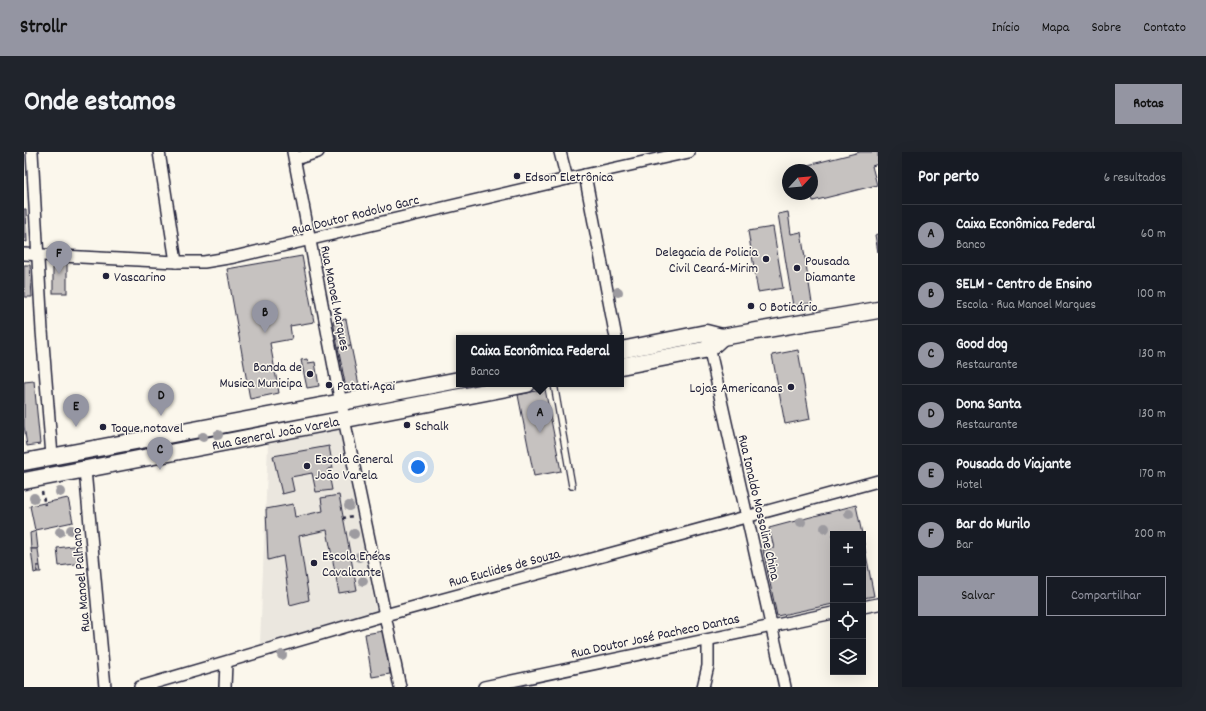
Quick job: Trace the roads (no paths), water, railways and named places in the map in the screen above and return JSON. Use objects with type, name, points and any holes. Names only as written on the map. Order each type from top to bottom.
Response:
[{"type":"main road","points":[[624,365],[722,337],[878,310]]},
{"type":"main road","points":[[624,350],[708,341]]},
{"type":"main road","name":"Rua General João Varela","points":[[24,462],[456,381]]},
{"type":"main road","name":"Rua General João Varela","points":[[24,482],[511,387]]},
{"type":"street","points":[[32,152],[37,255],[52,456]]},
{"type":"street","points":[[160,152],[176,262]]},
{"type":"street","points":[[294,156],[318,152]]},
{"type":"street","points":[[560,152],[567,179]]},
{"type":"street","name":"Rua Doutor Rodolvo Garc","points":[[24,254],[176,262],[204,262],[234,257],[309,240],[567,179],[689,152]]},
{"type":"street","name":"Rua Manoel Marques","points":[[294,156],[309,240],[342,402],[344,419]]},
{"type":"street","points":[[585,175],[615,335]]},
{"type":"street","name":"Rua Ionaldo Mossoline China","points":[[708,341],[785,687]]},
{"type":"street","points":[[344,419],[400,687]]},
{"type":"street","name":"Rua Manoel Palhano","points":[[85,470],[105,687]]},
{"type":"street","name":"Rua Euclides de Souza","points":[[140,687],[226,663],[385,615],[878,481]]},
{"type":"street","points":[[866,606],[878,604]]},
{"type":"street","name":"Rua Doutor José Pacheco Dantas","points":[[484,687],[830,614]]},
{"type":"street","points":[[703,687],[708,666],[708,640]]},
{"type":"street","points":[[225,687],[226,663]]},
{"type":"lane","points":[[555,387],[572,486]]},
{"type":"place","name":"Edson Eletrônica","points":[[517,176]]},
{"type":"place","name":"Delegacia de Policia Civil Ceará-Mirim","points":[[766,259]]},
{"type":"place","name":"Pousada Diamante","points":[[797,268]]},
{"type":"place","name":"Bar do Murilo","points":[[59,274]]},
{"type":"place","name":"Vascarino","points":[[106,276]]},
{"type":"place","name":"O Boticário","points":[[751,306]]},
{"type":"place","name":"SELM - Centro de Ensino","points":[[265,333]]},
{"type":"place","name":"Banda de Musica Municipa","points":[[310,374]]},
{"type":"place","name":"Patati Açai","points":[[329,385]]},
{"type":"place","name":"Lojas Americanas","points":[[791,387]]},
{"type":"place","name":"Dona Santa","points":[[161,416]]},
{"type":"place","name":"Schalk","points":[[407,425]]},
{"type":"place","name":"Pousada do Viajante","points":[[76,427]]},
{"type":"place","name":"Toque notavel","points":[[103,427]]},
{"type":"place","name":"Caixa Econômica Federal","points":[[540,433]]},
{"type":"place","name":"Escola General João Varela","points":[[307,466]]},
{"type":"place","name":"Good dog","points":[[160,470]]},
{"type":"place","name":"Escola Enéas Cavalcante","points":[[314,563]]}]
